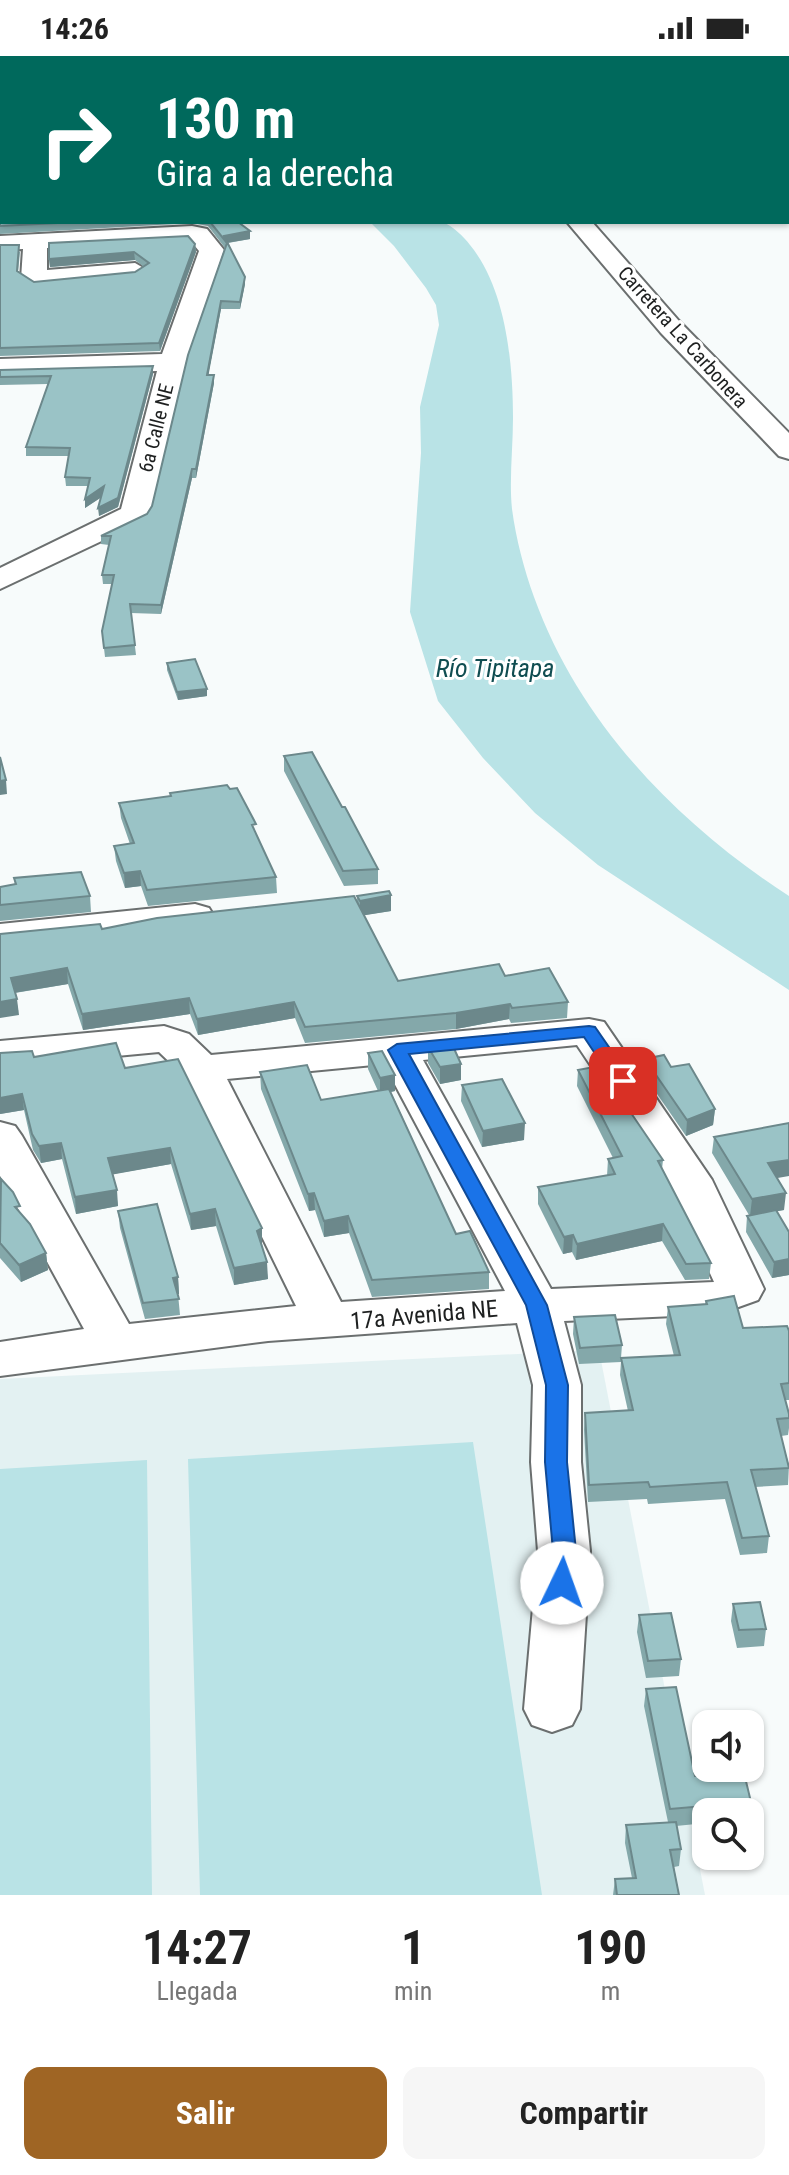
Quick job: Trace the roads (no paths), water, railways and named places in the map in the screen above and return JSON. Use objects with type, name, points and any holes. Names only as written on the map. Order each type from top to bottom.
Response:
[{"type":"street","name":"Carretera La Carbonera","points":[[581,224],[670,327],[789,450]]},
{"type":"street","name":"6a Calle NE","points":[[0,580],[135,514],[173,362],[212,250],[198,234],[35,242]]},
{"type":"street","points":[[0,243],[35,242],[34,279],[135,270]]},
{"type":"street","points":[[0,367],[173,362]]},
{"type":"street","points":[[0,936],[233,912]]},
{"type":"street","name":"17a Avenida NE","points":[[0,1359],[114,1340],[536,1305],[719,1298],[741,1289],[690,1180],[589,1031],[397,1050]]},
{"type":"street","points":[[0,1054],[164,1039],[174,1043],[200,1068],[328,1323]]},
{"type":"street","points":[[200,1068],[397,1050],[536,1305],[557,1385],[556,1462],[564,1551],[552,1709]]},
{"type":"street","points":[[0,1136],[114,1340]]},
{"type":"water","name":"Río Tipitapa","points":[[372,224],[446,224],[461,235],[482,263],[499,305],[509,351],[513,397],[512,509],[534,597],[578,687],[637,767],[709,837],[789,896],[789,990],[598,865],[535,813],[483,758],[438,701],[410,612],[421,453],[420,407],[439,325],[436,305],[394,246]]},
{"type":"water","points":[[473,1442],[542,1895],[200,1895],[188,1459]]},
{"type":"water","points":[[147,1460],[152,1895],[0,1895],[0,1469]]}]
